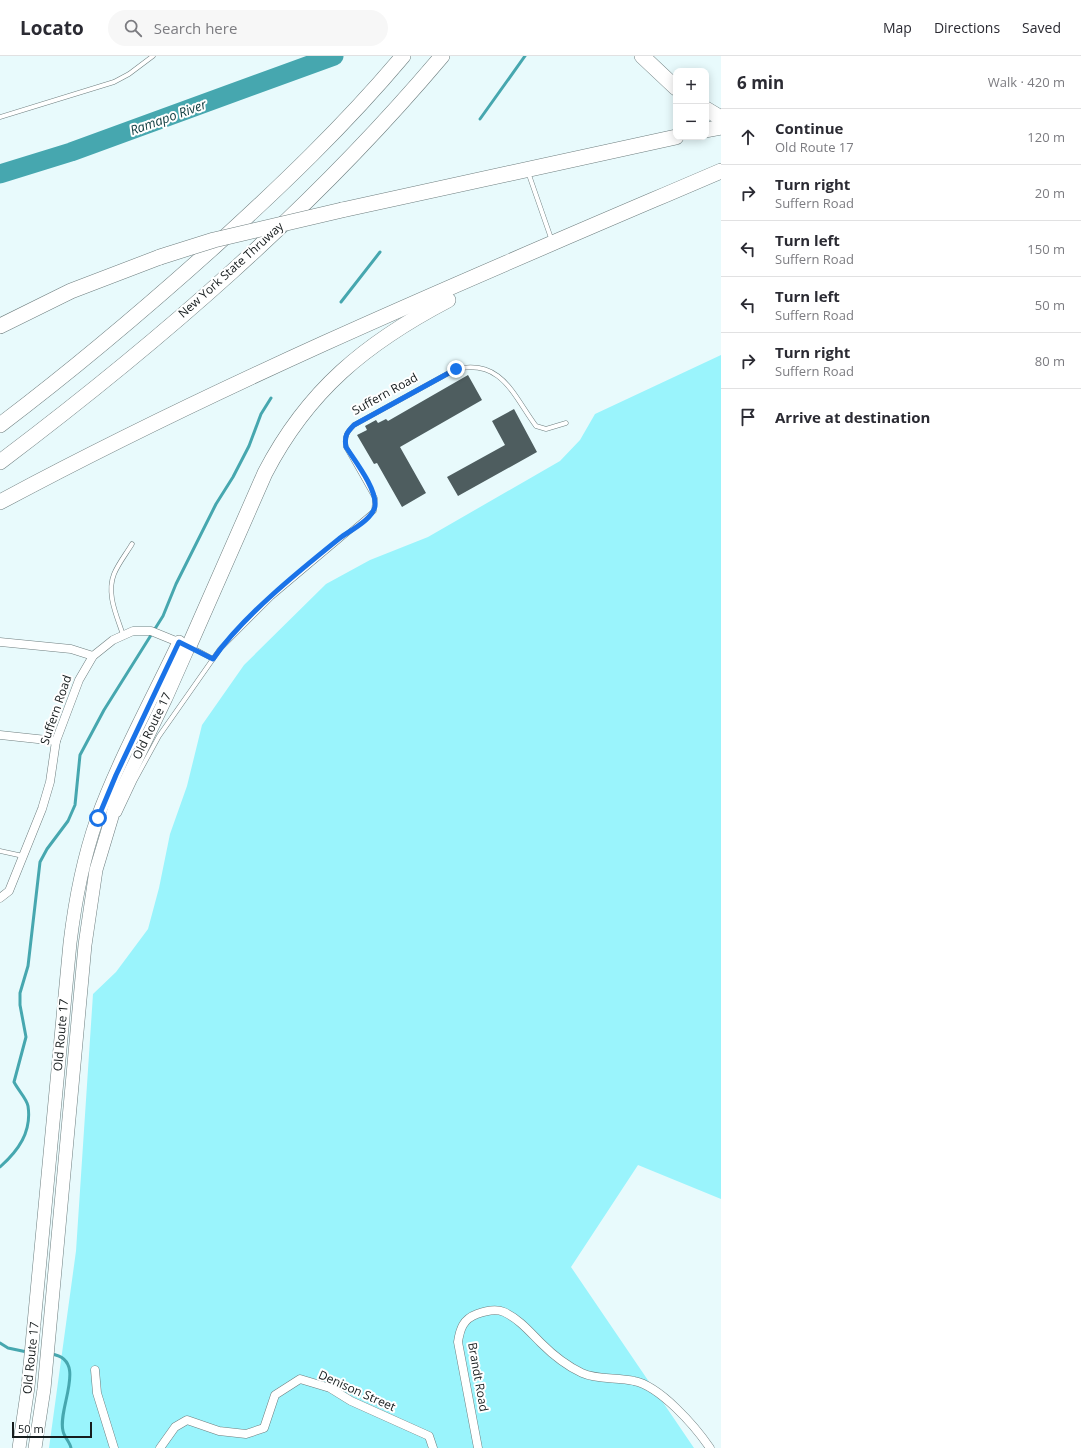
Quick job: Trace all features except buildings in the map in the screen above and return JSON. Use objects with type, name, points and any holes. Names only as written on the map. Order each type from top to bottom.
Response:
[{"type":"highway","points":[[0,425],[89,355],[181,277],[275,190],[367,97],[403,56]]},
{"type":"highway","name":"New York State Thruway","points":[[0,462],[108,378],[206,294],[327,180],[374,132],[442,56]]},
{"type":"highway","points":[[642,56],[673,85]]},
{"type":"highway","points":[[709,111],[721,118]]},
{"type":"highway","points":[[709,129],[721,127]]},
{"type":"highway","points":[[0,326],[72,291],[160,257],[214,240],[342,210],[673,138]]},
{"type":"highway","points":[[0,502],[81,459],[186,407],[292,358],[721,171]]},
{"type":"highway","points":[[184,644],[265,474],[288,433],[313,399],[348,365],[402,326],[553,244]]},
{"type":"main road","name":"Old Route 17","points":[[36,1448],[47,1361],[88,920],[96,870],[117,800],[166,698],[184,644]]},
{"type":"main road","name":"Old Route 17","points":[[19,1448],[26,1411],[70,943],[77,893],[90,843],[106,796],[184,644]]},
{"type":"street","name":"Suffern Road","points":[[0,898],[9,891],[42,809],[50,782],[56,741],[79,680],[93,656],[103,647],[133,631],[151,630],[184,644]]},
{"type":"street","points":[[0,642],[71,649],[93,656]]},
{"type":"street","points":[[0,735],[56,741]]},
{"type":"street","name":"Brandt Road","points":[[478,1448],[458,1342],[460,1328],[473,1315],[488,1310],[502,1311],[524,1324],[542,1344],[561,1360],[584,1374],[635,1381],[662,1394],[702,1436],[710,1448]]},
{"type":"street","points":[[95,1370],[97,1393],[114,1448]]},
{"type":"street","name":"Denison Street","points":[[160,1448],[175,1427],[187,1420],[219,1431],[246,1434],[264,1428],[275,1395],[300,1379],[330,1388],[351,1401],[429,1436],[433,1448]]},
{"type":"lane","points":[[0,117],[114,82],[129,74],[152,56]]},
{"type":"lane","points":[[527,170],[553,244]]},
{"type":"lane","name":"Suffern Road","points":[[88,920],[99,873],[124,802],[159,736],[213,659],[236,631],[272,597],[374,510],[376,498],[346,447],[346,433],[354,425],[456,369],[469,366],[488,369],[506,383],[536,426],[546,429],[566,423]]},
{"type":"lane","points":[[124,635],[111,591],[114,574],[132,544]]},
{"type":"lane","name":"Suffern Road","points":[[184,644],[213,659]]},
{"type":"lane","points":[[0,851],[23,856]]},
{"type":"shaded area","points":[[721,355],[721,1199],[638,1165],[571,1267],[694,1448],[49,1448],[76,1251],[93,994],[116,972],[148,929],[159,888],[170,834],[187,786],[202,725],[244,665],[326,584],[370,560],[428,537],[560,461],[580,440],[595,414]]},
{"type":"waterway","name":"Ramapo River","points":[[0,174],[71,152],[334,56]]},
{"type":"waterway","points":[[480,119],[525,56]]},
{"type":"waterway","points":[[341,302],[380,252]]},
{"type":"waterway","points":[[0,1167],[18,1148],[26,1133],[28,1124],[28,1106],[14,1082],[26,1037],[20,1005],[20,993],[28,966],[40,862],[47,849],[68,821],[75,805],[80,755],[104,710],[163,616],[176,584],[216,504],[233,477],[249,446],[261,414],[271,398]]},
{"type":"waterway","points":[[0,1343],[8,1348],[27,1352]]},
{"type":"waterway","points":[[51,1354],[62,1358],[68,1365],[70,1374],[62,1421],[63,1431],[71,1448]]},
{"type":"route","points":[[98,818],[106,796],[179,642],[198,650],[213,659],[236,631],[289,581],[329,547],[368,517],[374,510],[376,498],[346,447],[346,433],[354,425],[456,369]]}]
